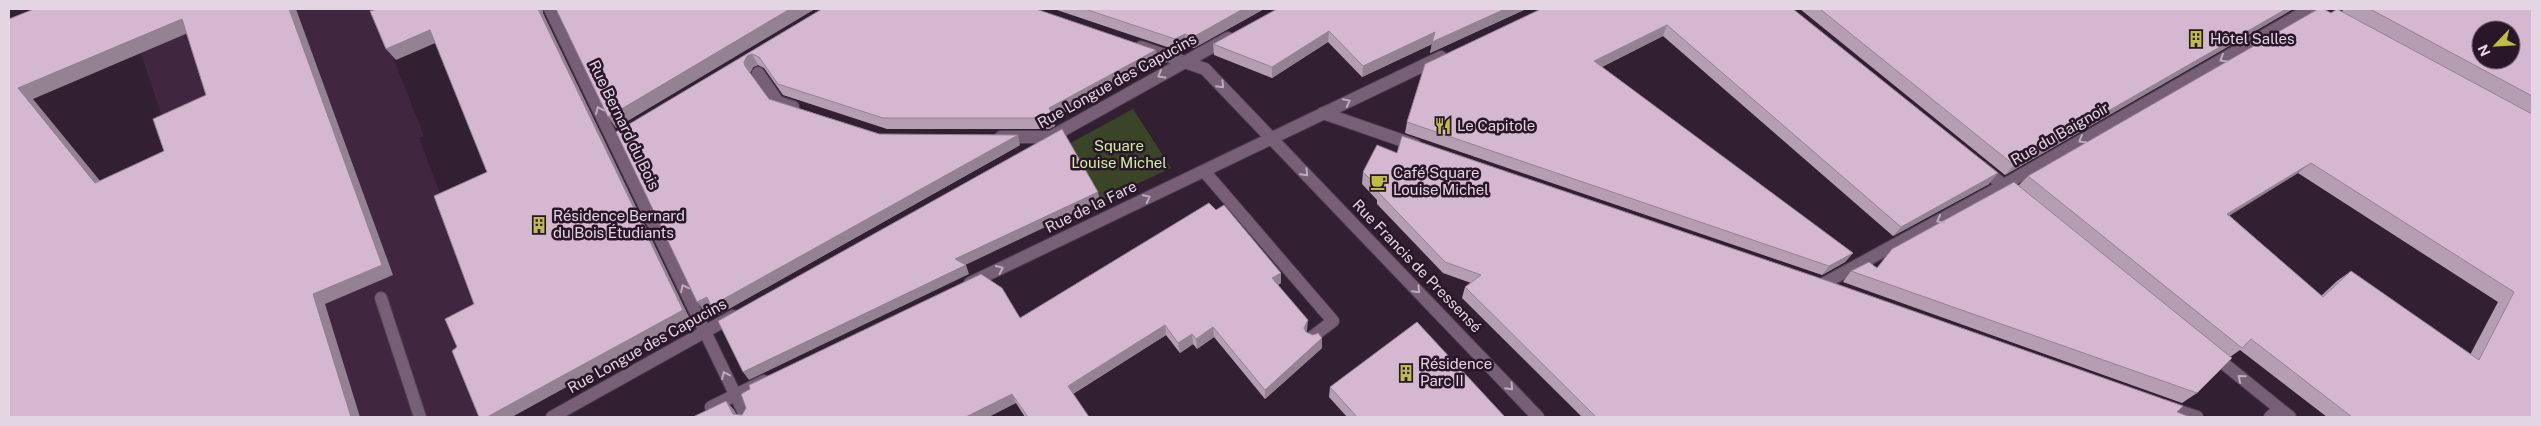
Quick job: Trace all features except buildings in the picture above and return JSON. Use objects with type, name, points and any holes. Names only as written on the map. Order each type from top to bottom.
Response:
[{"type":"street","name":"Rue Bernard du Bois","points":[[550,9],[617,137],[705,332],[746,417]]},
{"type":"street","name":"Rue du Baignoir","points":[[1842,290],[1818,282],[2004,185],[2310,9]]},
{"type":"street","name":"Rue Longue des Capucins","points":[[1025,151],[1237,33]]},
{"type":"street","name":"Rue Francis de Pressensé","points":[[1131,43],[1205,69],[1538,417]]},
{"type":"street","name":"Rue de la Fare","points":[[957,289],[1456,50]]},
{"type":"street","points":[[758,74],[778,102],[805,110]]},
{"type":"street","points":[[1323,114],[1426,149]]},
{"type":"street","points":[[991,137],[1051,137]]},
{"type":"street","points":[[1973,160],[2026,204]]},
{"type":"street","points":[[1204,171],[1333,322],[1312,336]]},
{"type":"street","points":[[380,298],[420,417]]},
{"type":"street","name":"Rue Longue des Capucins","points":[[552,417],[748,307]]},
{"type":"street","points":[[2203,347],[2280,414]]},
{"type":"street","points":[[711,407],[779,374]]},
{"type":"street","points":[[2152,402],[2197,417]]},
{"type":"shaded area","points":[[126,9],[374,9],[424,136],[419,138],[485,312],[486,417],[195,417],[177,162]]},
{"type":"green space","name":"Square Louise Michel","points":[[1133,109],[1171,168],[1100,201],[1067,145]]},
{"type":"place","name":"Hôtel Salles","points":[[2196,39]]},
{"type":"place","name":"Le Capitole","points":[[1443,126]]},
{"type":"place","name":"Café Square Louise Michel","points":[[1379,182]]},
{"type":"place","name":"Résidence Bernard du Bois Étudiants","points":[[539,225]]},
{"type":"place","name":"Résidence Parc II","points":[[1406,373]]}]
